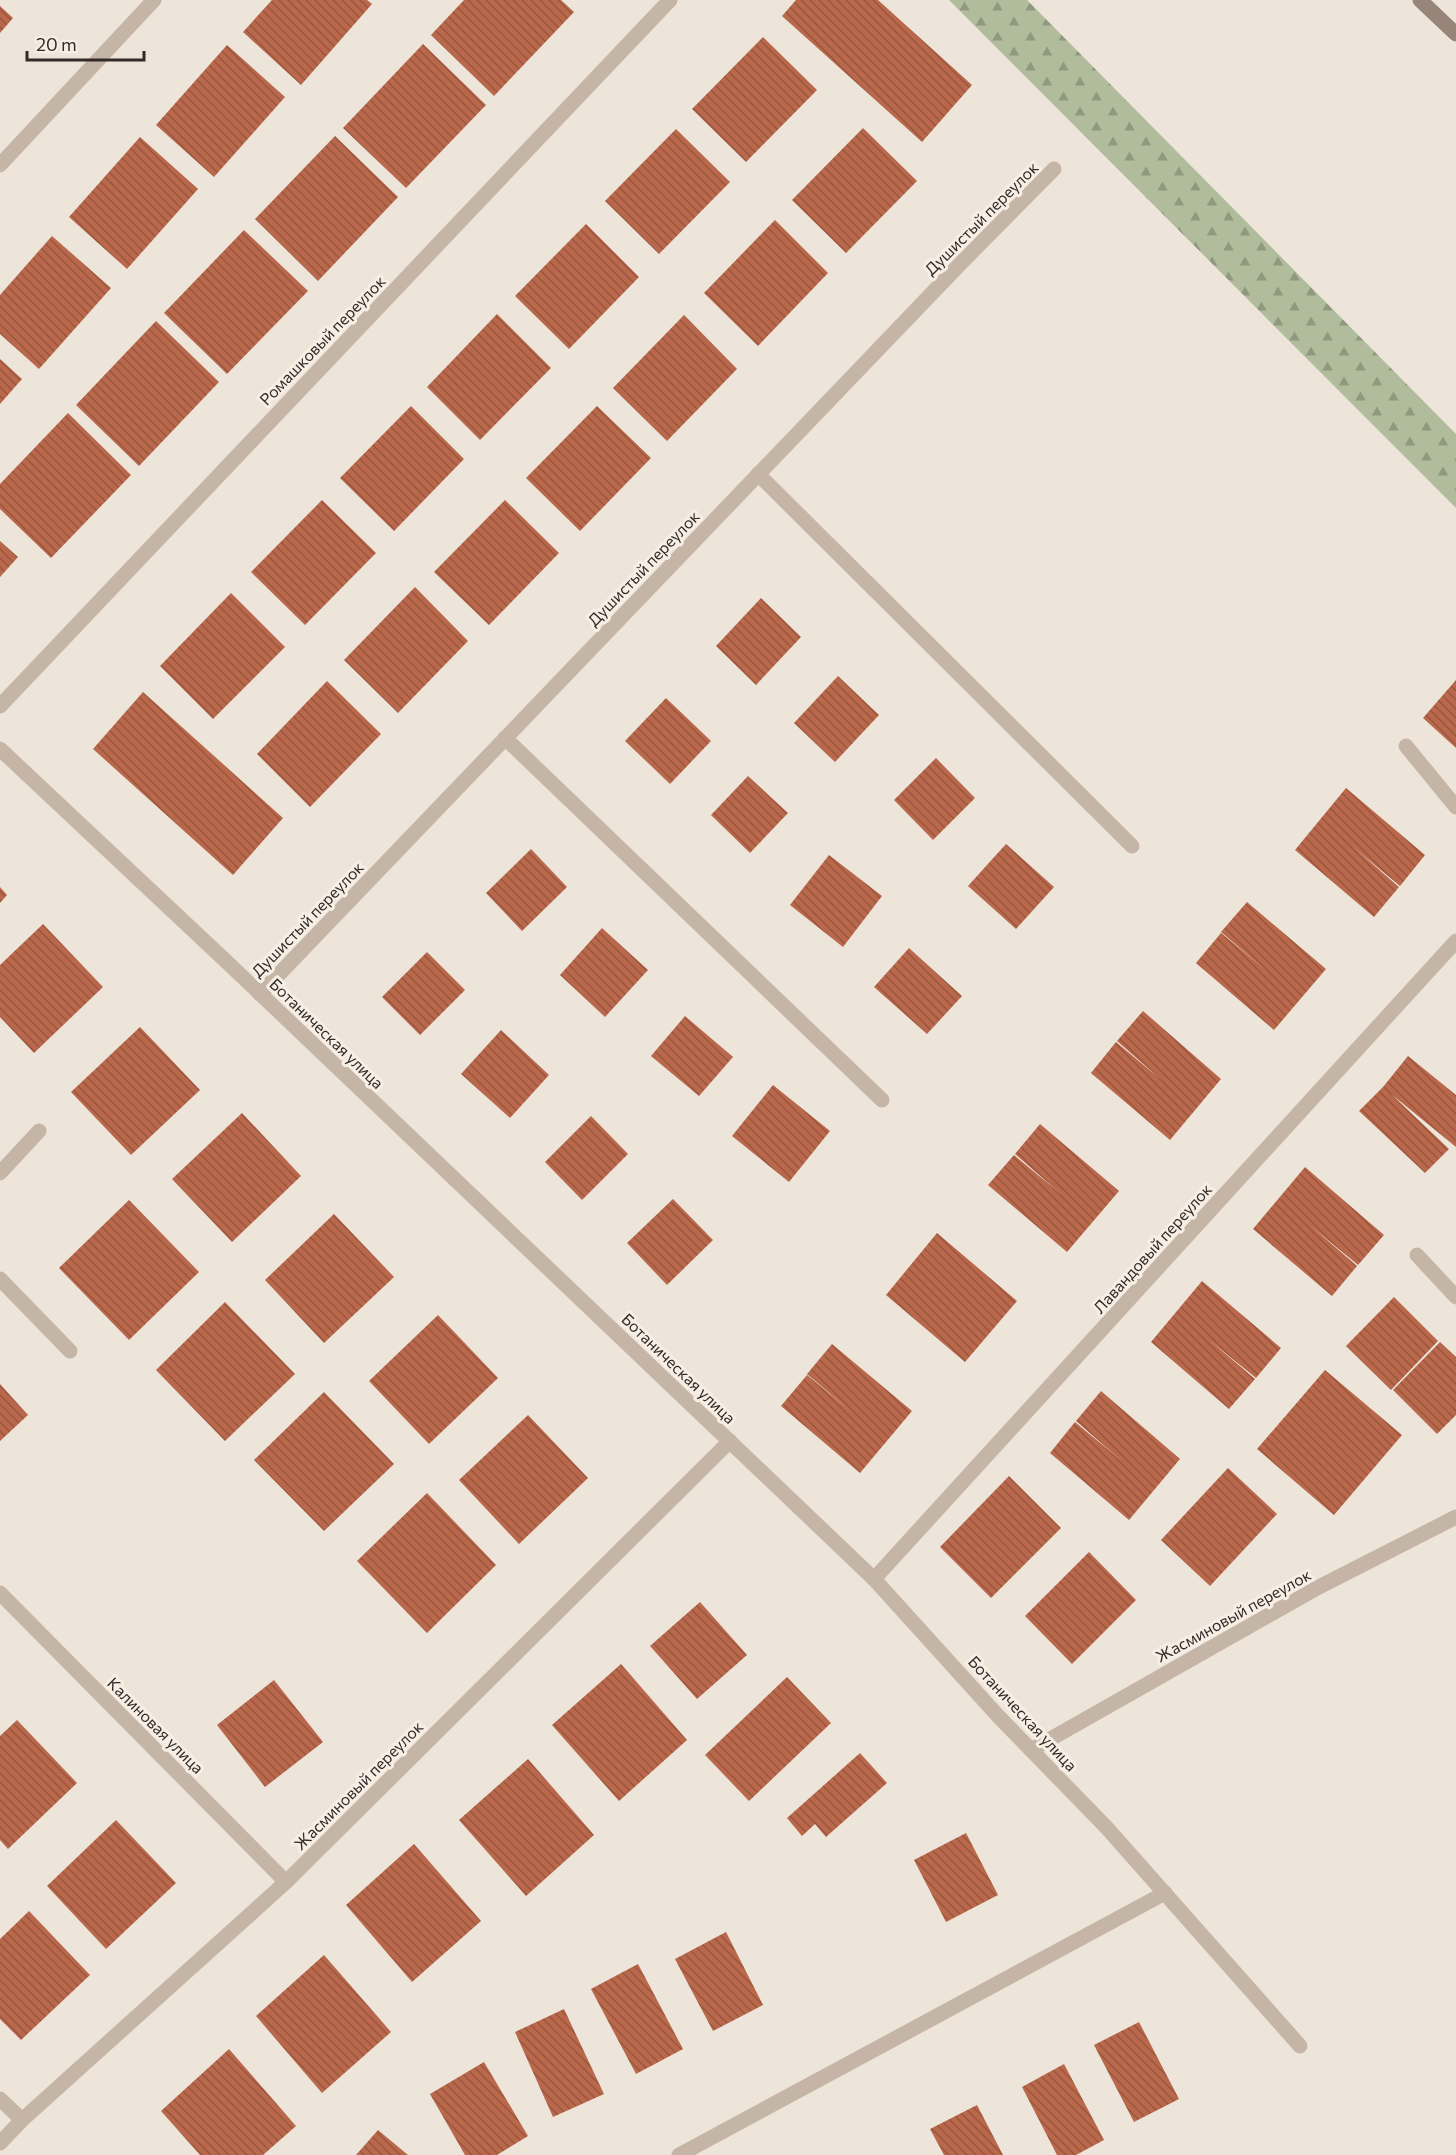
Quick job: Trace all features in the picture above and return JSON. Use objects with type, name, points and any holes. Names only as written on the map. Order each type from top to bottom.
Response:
[{"type":"street","points":[[0,165],[154,0]]},
{"type":"street","name":"Ромашковый переулок","points":[[0,706],[670,0]]},
{"type":"street","points":[[1420,0],[1456,34]]},
{"type":"street","name":"Душистый переулок","points":[[260,994],[961,263],[1054,169]]},
{"type":"street","points":[[758,474],[1132,846]]},
{"type":"street","points":[[505,738],[882,1100]]},
{"type":"street","points":[[1406,746],[1456,807]]},
{"type":"street","name":"Ботаническая улица","points":[[0,749],[874,1579],[1031,1750],[1107,1828],[1300,2046]]},
{"type":"street","name":"Лавандовый переулок","points":[[874,1579],[1456,941]]},
{"type":"street","points":[[0,1173],[39,1131]]},
{"type":"street","points":[[1417,1255],[1456,1297]]},
{"type":"street","points":[[0,1279],[69,1351]]},
{"type":"street","name":"Жасминовый переулок","points":[[0,2143],[22,2120],[286,1882],[730,1441]]},
{"type":"street","name":"Жасминовый переулок","points":[[1031,1750],[1317,1588],[1456,1517]]},
{"type":"street","name":"Калиновая улица","points":[[0,1593],[286,1882]]},
{"type":"street","points":[[679,2155],[1165,1893]]},
{"type":"street","points":[[0,2098],[22,2120]]},
{"type":"green space","points":[[949,0],[1027,0],[1456,434],[1456,508]]},
{"type":"building","points":[[272,0],[367,0],[372,4],[301,85],[243,32]]},
{"type":"building","points":[[464,0],[561,0],[574,12],[494,96],[431,35]]},
{"type":"building","points":[[796,0],[878,0],[972,85],[922,142],[782,16]]},
{"type":"building","points":[[0,6],[13,18],[0,33]]},
{"type":"building","points":[[763,37],[817,90],[746,162],[692,109]]},
{"type":"building","points":[[423,44],[486,105],[406,188],[343,128]]},
{"type":"building","points":[[227,45],[285,97],[214,177],[156,125]]},
{"type":"building","points":[[863,128],[917,181],[846,253],[792,200]]},
{"type":"building","points":[[676,129],[730,182],[659,254],[605,201]]},
{"type":"building","points":[[335,136],[398,197],[318,281],[255,219]]},
{"type":"building","points":[[140,137],[198,189],[127,269],[69,217]]},
{"type":"building","points":[[775,220],[828,273],[758,346],[704,293]]},
{"type":"building","points":[[586,224],[639,277],[569,349],[515,296]]},
{"type":"building","points":[[244,230],[308,291],[227,374],[164,313]]},
{"type":"building","points":[[52,236],[111,288],[39,369],[0,334],[0,295]]},
{"type":"building","points":[[497,314],[551,368],[480,440],[427,387]]},
{"type":"building","points":[[684,315],[737,369],[667,441],[613,388]]},
{"type":"building","points":[[156,321],[219,382],[139,466],[76,405]]},
{"type":"building","points":[[0,359],[22,379],[0,404]]},
{"type":"building","points":[[411,406],[464,459],[394,531],[340,478]]},
{"type":"building","points":[[597,406],[651,458],[580,531],[526,478]]},
{"type":"building","points":[[68,413],[131,475],[51,558],[0,509],[0,484]]},
{"type":"building","points":[[322,500],[376,553],[305,625],[251,572]]},
{"type":"building","points":[[505,500],[559,553],[489,625],[434,572]]},
{"type":"building","points":[[0,541],[18,557],[0,577]]},
{"type":"building","points":[[415,587],[468,641],[398,713],[344,660]]},
{"type":"building","points":[[231,593],[285,647],[213,719],[160,666]]},
{"type":"building","points":[[761,598],[801,637],[756,685],[716,646]]},
{"type":"building","points":[[838,676],[879,715],[835,762],[794,723]]},
{"type":"building","points":[[1456,680],[1456,748],[1423,718]]},
{"type":"building","points":[[327,681],[381,734],[310,807],[257,754]]},
{"type":"building","points":[[143,692],[283,818],[233,875],[93,749]]},
{"type":"building","points":[[666,698],[711,741],[670,784],[625,741]]},
{"type":"building","points":[[936,758],[975,798],[933,840],[894,800]]},
{"type":"building","points":[[748,776],[788,813],[750,853],[711,815]]},
{"type":"building","points":[[1346,788],[1425,855],[1400,886],[1352,846],[1399,887],[1374,917],[1295,850]]},
{"type":"building","points":[[1006,844],[1054,887],[1016,929],[968,886]]},
{"type":"building","points":[[531,849],[567,887],[522,931],[486,893]]},
{"type":"building","points":[[829,855],[882,896],[843,947],[790,905]]},
{"type":"building","points":[[0,887],[7,895],[0,903]]},
{"type":"building","points":[[1247,902],[1326,969],[1274,1030],[1196,963],[1221,933],[1268,972],[1221,932]]},
{"type":"building","points":[[43,924],[103,987],[34,1053],[0,1017],[0,965]]},
{"type":"building","points":[[602,928],[648,970],[605,1017],[560,975]]},
{"type":"building","points":[[909,948],[962,996],[927,1034],[874,987]]},
{"type":"building","points":[[427,952],[465,990],[420,1035],[382,997]]},
{"type":"building","points":[[1143,1011],[1221,1079],[1170,1140],[1091,1073],[1116,1042],[1164,1082],[1117,1041]]},
{"type":"building","points":[[685,1016],[733,1057],[699,1096],[651,1056]]},
{"type":"building","points":[[140,1027],[200,1090],[131,1155],[71,1092]]},
{"type":"building","points":[[501,1030],[549,1075],[510,1118],[461,1074]]},
{"type":"building","points":[[1408,1056],[1456,1095],[1456,1147],[1391,1094],[1449,1149],[1425,1173],[1359,1111],[1383,1087]]},
{"type":"building","points":[[773,1085],[830,1131],[789,1182],[732,1136]]},
{"type":"building","points":[[242,1113],[301,1176],[232,1242],[172,1179]]},
{"type":"building","points":[[591,1116],[628,1154],[582,1200],[545,1162]]},
{"type":"building","points":[[1040,1124],[1119,1191],[1067,1252],[988,1185],[1014,1155],[1062,1195],[1015,1154]]},
{"type":"building","points":[[1305,1167],[1384,1235],[1358,1265],[1311,1226],[1357,1266],[1332,1296],[1253,1229]]},
{"type":"building","points":[[673,1199],[713,1240],[667,1285],[627,1243]]},
{"type":"building","points":[[129,1200],[199,1272],[129,1340],[59,1268]]},
{"type":"building","points":[[334,1214],[394,1277],[324,1343],[265,1280]]},
{"type":"building","points":[[937,1233],[1017,1301],[965,1362],[886,1295]]},
{"type":"building","points":[[1202,1281],[1281,1348],[1256,1378],[1208,1339],[1255,1379],[1229,1409],[1151,1342]]},
{"type":"building","points":[[1394,1297],[1438,1341],[1391,1390],[1346,1346]]},
{"type":"building","points":[[225,1302],[295,1374],[225,1441],[156,1370]]},
{"type":"building","points":[[438,1315],[498,1378],[429,1444],[369,1381]]},
{"type":"building","points":[[1440,1342],[1456,1357],[1456,1415],[1437,1434],[1393,1390]]},
{"type":"building","points":[[832,1344],[912,1411],[860,1473],[781,1406],[807,1375],[854,1414],[807,1374]]},
{"type":"building","points":[[1325,1370],[1402,1435],[1334,1515],[1257,1449]]},
{"type":"building","points":[[0,1384],[28,1415],[0,1441]]},
{"type":"building","points":[[1101,1391],[1180,1459],[1129,1520],[1050,1453],[1075,1422],[1123,1462],[1076,1421]]},
{"type":"building","points":[[324,1392],[394,1464],[324,1531],[254,1460]]},
{"type":"building","points":[[528,1415],[588,1478],[519,1544],[459,1480]]},
{"type":"building","points":[[1228,1468],[1277,1514],[1210,1586],[1161,1540]]},
{"type":"building","points":[[1009,1476],[1061,1528],[991,1598],[940,1547]]},
{"type":"building","points":[[427,1493],[496,1565],[427,1633],[357,1561]]},
{"type":"building","points":[[1089,1552],[1136,1600],[1072,1664],[1025,1616]]},
{"type":"building","points":[[700,1602],[747,1655],[697,1699],[650,1646]]},
{"type":"building","points":[[621,1664],[687,1740],[619,1801],[552,1725]]},
{"type":"building","points":[[787,1677],[831,1723],[749,1801],[705,1755]]},
{"type":"building","points":[[274,1680],[323,1742],[265,1787],[217,1725]]},
{"type":"building","points":[[17,1720],[77,1783],[8,1849],[0,1840],[0,1736]]},
{"type":"building","points":[[860,1753],[887,1783],[826,1837],[815,1824],[802,1836],[787,1818]]},
{"type":"building","points":[[528,1759],[594,1835],[526,1896],[459,1820]]},
{"type":"building","points":[[116,1820],[176,1883],[106,1949],[47,1886]]},
{"type":"building","points":[[966,1833],[998,1895],[946,1922],[914,1860]]},
{"type":"building","points":[[414,1844],[481,1921],[412,1982],[346,1905]]},
{"type":"building","points":[[29,1911],[90,1975],[21,2040],[0,2019],[0,1939]]},
{"type":"building","points":[[726,1932],[763,2005],[713,2031],[675,1959]]},
{"type":"building","points":[[324,1955],[391,2032],[322,2093],[256,2016]]},
{"type":"building","points":[[638,1964],[683,2049],[636,2074],[591,1989]]},
{"type":"building","points":[[564,2009],[604,2094],[553,2117],[515,2032]]},
{"type":"building","points":[[1139,2022],[1179,2099],[1134,2122],[1094,2045]]},
{"type":"building","points":[[229,2049],[296,2126],[263,2155],[200,2155],[161,2111]]},
{"type":"building","points":[[484,2062],[528,2136],[497,2155],[465,2155],[430,2094]]},
{"type":"building","points":[[1064,2064],[1104,2140],[1076,2155],[1057,2155],[1022,2087]]},
{"type":"building","points":[[977,2105],[1003,2155],[944,2155],[930,2129]]},
{"type":"building","points":[[378,2130],[408,2155],[356,2155]]}]
